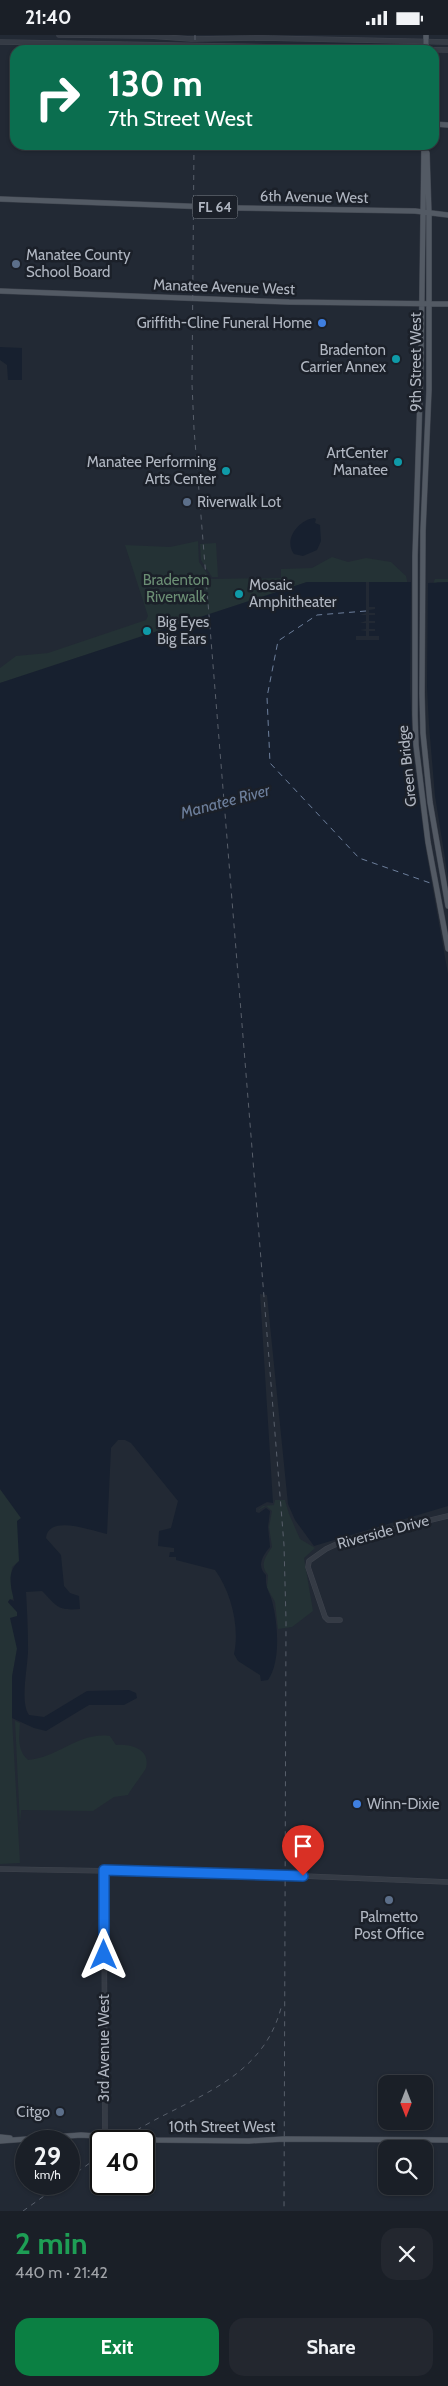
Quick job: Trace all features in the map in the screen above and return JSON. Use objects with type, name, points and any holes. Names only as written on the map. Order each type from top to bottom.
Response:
[{"type":"main road","name":"9th Street West","points":[[415,579],[425,150]]},
{"type":"main road","name":"9th Street West","points":[[423,579],[429,390],[429,214],[425,150]]},
{"type":"main road","name":"6th Avenue West","points":[[0,199],[422,212],[448,215]]},
{"type":"main road","name":"Manatee Avenue West","points":[[0,291],[289,302],[448,304]]},
{"type":"main road","points":[[421,343],[428,343]]},
{"type":"main road","points":[[421,365],[424,369],[425,386],[429,390]]},
{"type":"main road","points":[[418,489],[425,489]]},
{"type":"main road","name":"Green Bridge","points":[[415,579],[414,674],[416,745],[428,842],[448,949]]},
{"type":"main road","name":"Green Bridge","points":[[423,579],[421,671],[423,733],[432,812],[448,906]]},
{"type":"main road","name":"10th Street West","points":[[0,2137],[15,2139]]},
{"type":"main road","name":"10th Street West","points":[[155,2138],[249,2141],[284,2139],[448,2141]]},
{"type":"main road","name":"10th Street West","points":[[0,2141],[15,2139]]},
{"type":"street","points":[[59,35],[190,39],[426,38],[448,42]]},
{"type":"street","points":[[0,42],[183,45]]},
{"type":"street","name":"Riverside Drive","points":[[340,1620],[328,1620],[325,1617],[308,1567],[309,1561],[326,1549],[343,1541],[448,1516]]},
{"type":"street","points":[[0,1869],[236,1873],[448,1882]]},
{"type":"street","name":"3rd Avenue West","points":[[104,1870],[104,2130]]},
{"type":"green space","name":"Bradenton Riverwalk","points":[[198,541],[199,562],[211,579],[281,578],[281,569],[312,568],[332,557],[348,562],[366,558],[391,562],[406,576],[409,590],[430,590],[435,579],[448,579],[448,582],[437,582],[433,595],[430,597],[408,596],[403,582],[307,582],[0,683],[0,668],[16,656],[48,653],[146,620],[148,616],[125,545],[170,547]]},
{"type":"green space","points":[[216,543],[218,577],[212,577],[201,560],[200,544]]},
{"type":"green space","points":[[0,1489],[21,1518],[19,1561],[12,1567],[11,1588],[14,1598],[8,1602],[17,1612],[17,1649],[12,1677],[12,1718],[20,1863],[0,1864]]},
{"type":"green space","points":[[275,1500],[285,1500],[300,1539],[315,1548],[304,1558],[313,1611],[292,1627],[278,1629],[275,1602],[267,1588],[268,1575],[264,1568],[266,1557],[272,1547],[269,1527],[272,1511],[266,1506],[257,1511],[263,1506],[274,1505]]},
{"type":"green space","points":[[15,1721],[20,1723],[20,1748],[28,1760],[49,1755],[88,1738],[110,1736],[116,1745],[127,1745],[142,1752],[147,1761],[146,1768],[128,1795],[114,1797],[93,1811],[21,1810],[20,1824]]},
{"type":"water","points":[[0,347],[22,348],[22,380],[8,380],[7,365],[0,360]]},
{"type":"water","points":[[316,519],[315,523],[320,525],[321,541],[317,550],[303,556],[294,554],[290,542],[294,531],[303,522]]},
{"type":"water","name":"Manatee River","points":[[307,582],[411,582],[412,588],[427,588],[428,583],[448,582],[448,1506],[314,1546],[295,1520],[288,1504],[267,1295],[260,1294],[273,1503],[267,1502],[256,1508],[256,1512],[259,1513],[266,1508],[270,1511],[268,1527],[270,1547],[263,1557],[261,1568],[266,1575],[276,1620],[277,1653],[272,1672],[268,1680],[261,1681],[260,1675],[238,1661],[234,1654],[236,1633],[233,1610],[226,1589],[215,1570],[176,1560],[176,1557],[169,1557],[170,1552],[174,1552],[174,1548],[158,1546],[159,1531],[171,1528],[178,1501],[131,1443],[125,1440],[118,1440],[111,1448],[107,1534],[62,1525],[49,1531],[46,1538],[61,1555],[64,1586],[70,1593],[79,1596],[80,1609],[62,1608],[42,1591],[26,1592],[28,1653],[25,1701],[29,1715],[44,1717],[87,1691],[129,1690],[136,1693],[137,1698],[124,1705],[89,1705],[46,1731],[12,1718],[12,1677],[17,1649],[10,1618],[17,1616],[17,1612],[8,1602],[10,1599],[14,1601],[10,1579],[12,1570],[19,1561],[17,1521],[21,1518],[0,1489],[0,683]]},
{"type":"pier","points":[[411,580],[414,586],[425,586],[428,580],[427,687],[435,796],[448,877],[448,974],[426,851],[413,756],[410,688]]},
{"type":"pier","points":[[366,582],[369,582],[369,607],[375,607],[375,609],[369,610],[369,613],[375,613],[375,615],[369,615],[369,621],[375,621],[375,623],[369,623],[369,629],[375,629],[375,631],[369,631],[369,636],[379,636],[379,640],[356,640],[356,636],[366,636],[366,631],[360,630],[366,629],[366,623],[360,623],[366,621],[366,615],[360,615],[366,613]]},
{"type":"ferry route","points":[[366,611],[317,615],[278,641],[267,697],[270,763],[359,858],[433,884]]},
{"type":"railway","points":[[195,35],[195,45]]},
{"type":"railway","points":[[194,150],[192,384],[194,429],[284,1545],[286,1620],[284,2211]]},
{"type":"railway","points":[[137,2130],[215,2088],[236,2074],[255,2056],[270,2035],[281,2008]]},
{"type":"railway","points":[[80,2170],[90,2163]]},
{"type":"railway","points":[[23,2211],[46,2195]]},
{"type":"place","name":"Manatee County School Board","points":[[16,264]]},
{"type":"place","name":"Griffith-Cline Funeral Home","points":[[322,323]]},
{"type":"place","name":"Bradenton Carrier Annex","points":[[396,359]]},
{"type":"place","name":"ArtCenter Manatee","points":[[398,462]]},
{"type":"place","name":"Manatee Performing Arts Center","points":[[226,471]]},
{"type":"place","name":"Riverwalk Lot","points":[[187,502]]},
{"type":"place","name":"Mosaic Amphitheater","points":[[239,594]]},
{"type":"place","name":"Big Eyes Big Ears","points":[[147,631]]},
{"type":"place","name":"Winn-Dixie","points":[[357,1804]]},
{"type":"place","name":"Palmetto Post Office","points":[[389,1900]]},
{"type":"place","name":"Citgo","points":[[60,2112]]},
{"type":"route","points":[[104,1955],[104,1870],[303,1876]]}]
